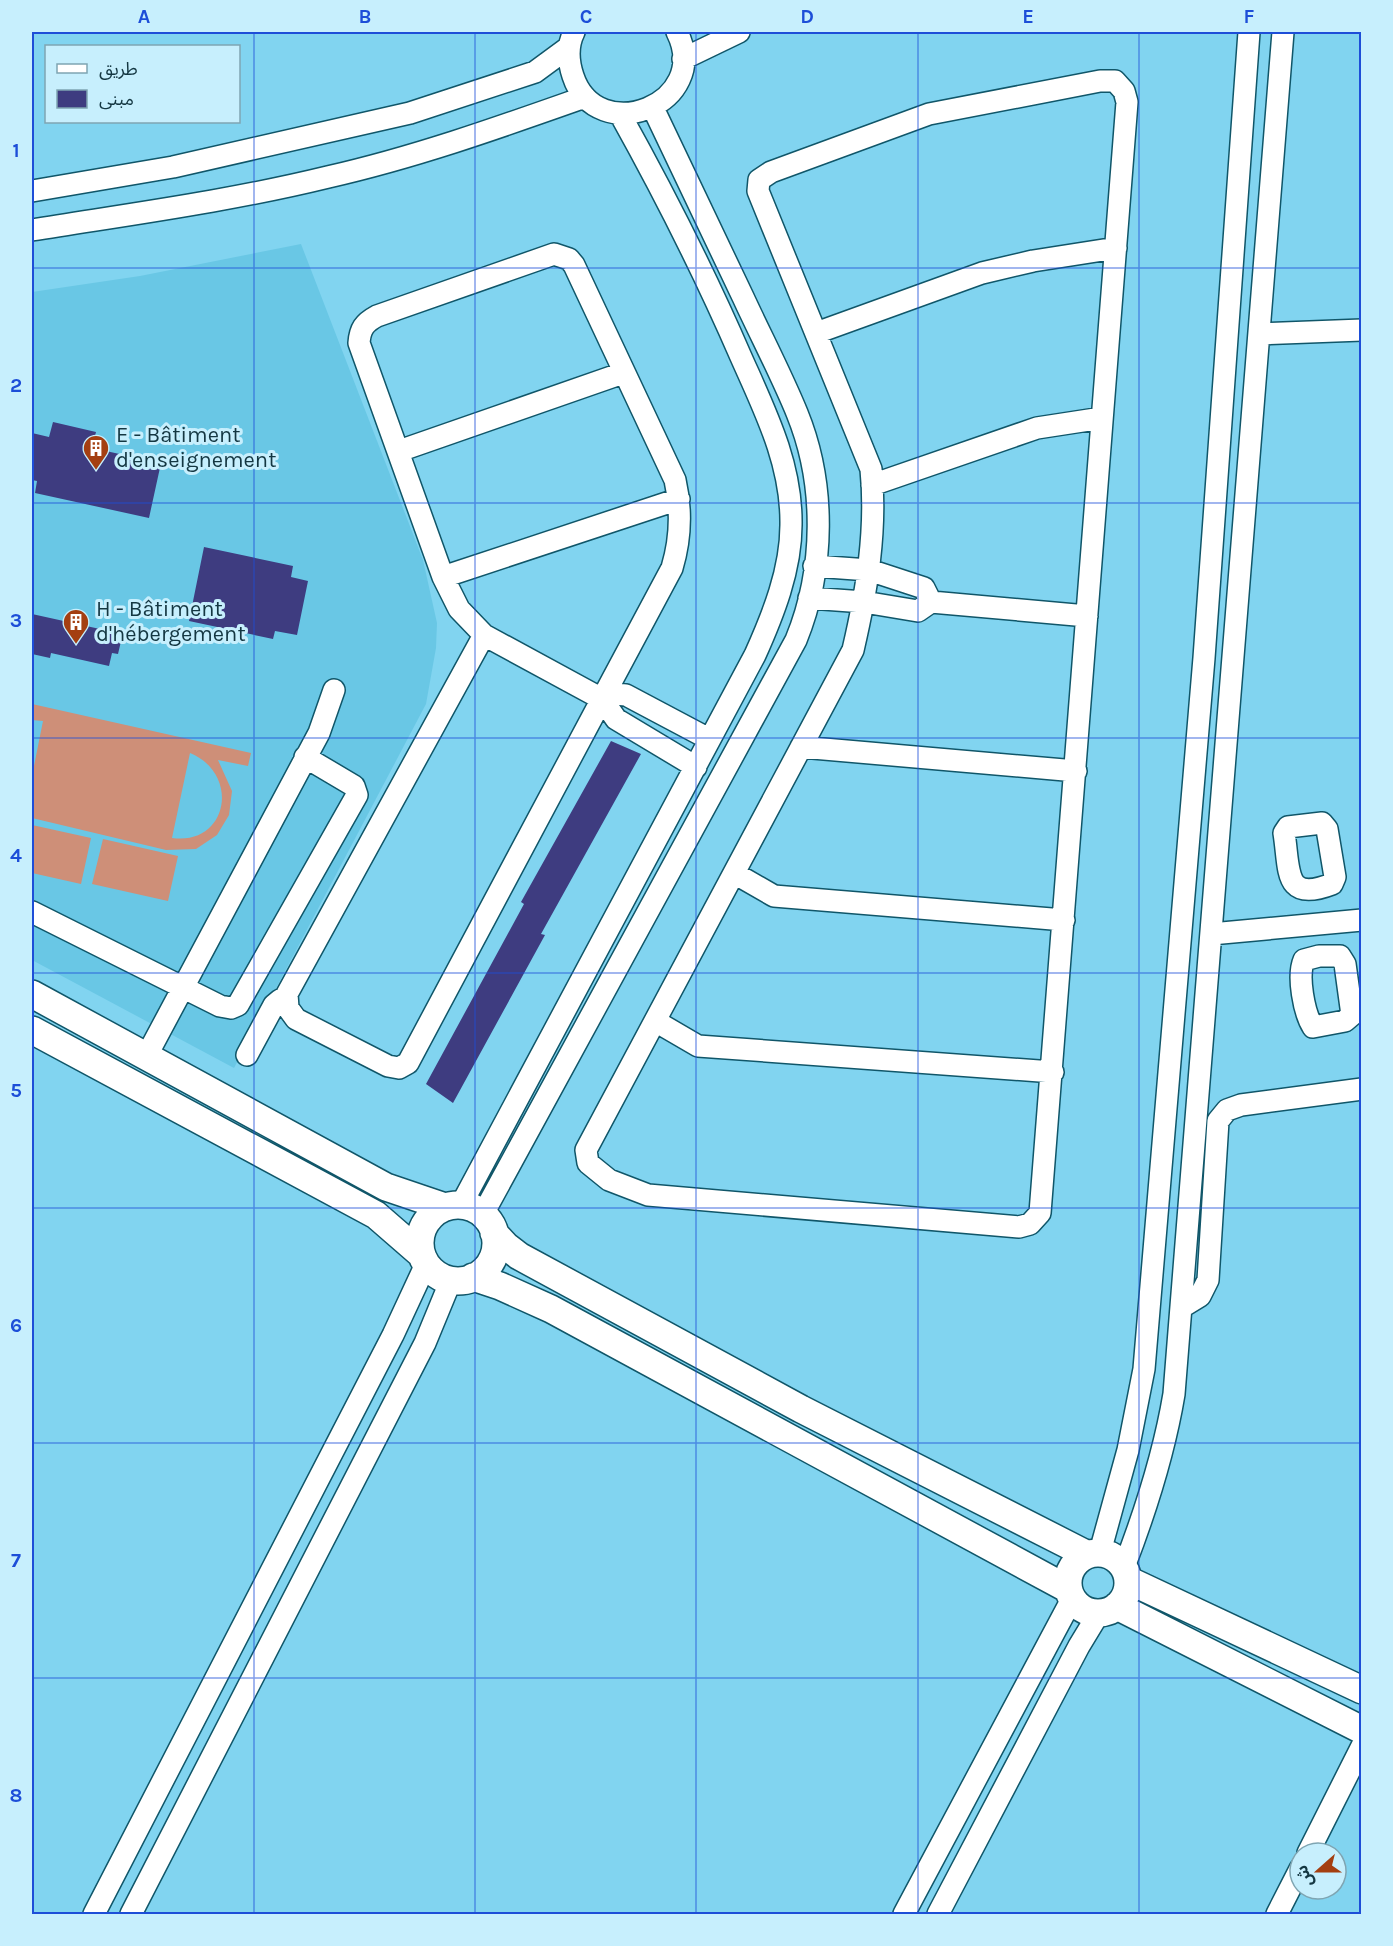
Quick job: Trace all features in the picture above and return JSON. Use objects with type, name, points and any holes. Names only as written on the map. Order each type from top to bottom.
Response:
[{"type":"main road","points":[[32,994],[386,1187],[470,1215],[519,1256],[780,1397],[1093,1553],[1110,1555],[1126,1574],[1362,1690]]},
{"type":"main road","points":[[32,1030],[376,1215],[424,1259],[433,1271],[500,1286],[551,1309],[1070,1594],[1080,1607],[1108,1610],[1362,1730]]},
{"type":"main road","points":[[424,1259],[420,1244],[426,1221],[470,1215]]},
{"type":"main road","points":[[462,1279],[482,1272],[494,1254],[470,1215]]},
{"type":"main road","points":[[1070,1594],[1071,1569],[1093,1553]]},
{"type":"main road","points":[[1108,1610],[1127,1590],[1126,1574]]},
{"type":"street","points":[[572,39],[569,65],[575,82],[585,97],[601,109],[620,114],[639,113],[653,108],[675,87],[683,59],[677,32]]},
{"type":"street","points":[[683,59],[739,32]]},
{"type":"street","points":[[1093,1553],[1128,1450],[1146,1348],[1204,658],[1249,32]]},
{"type":"street","points":[[1126,1574],[1164,1451],[1174,1394],[1283,32]]},
{"type":"street","points":[[32,191],[190,164],[410,113],[535,72],[572,39]]},
{"type":"street","points":[[1100,81],[1115,81],[1124,91],[1127,102],[1116,248],[1053,1072],[1040,1213],[1030,1224],[1019,1227],[648,1195],[609,1180],[592,1168],[585,1157],[586,1150],[853,650],[869,570],[874,500],[871,469],[758,191],[759,180],[771,172],[929,114],[1100,81]]},
{"type":"street","points":[[32,230],[198,204],[326,178],[421,153],[585,97]]},
{"type":"street","points":[[470,1215],[615,973],[796,640],[809,598],[819,512],[813,469],[798,414],[653,108]]},
{"type":"street","points":[[470,1215],[594,958],[766,631],[789,552],[790,502],[786,476],[767,412],[704,273],[620,114]]},
{"type":"street","points":[[816,333],[982,273],[1033,261],[1116,248]]},
{"type":"street","points":[[484,634],[290,988],[288,1008],[296,1019],[393,1068],[408,1063],[602,699],[672,568],[681,522],[675,480],[574,265],[562,255],[546,256],[367,322],[360,331],[359,343],[443,577],[459,609],[484,634],[602,699],[616,719],[696,767]]},
{"type":"street","points":[[1260,334],[1362,330]]},
{"type":"street","points":[[399,451],[623,373]]},
{"type":"street","points":[[754,387],[779,375]]},
{"type":"street","points":[[872,485],[1037,428],[1102,418]]},
{"type":"street","points":[[443,577],[679,499]]},
{"type":"street","points":[[814,566],[869,570],[924,588],[931,602]]},
{"type":"street","points":[[809,598],[864,602],[918,611],[931,602],[1088,616]]},
{"type":"street","points":[[147,1055],[180,988],[319,733],[334,690]]},
{"type":"street","points":[[602,699],[615,694],[626,695],[709,739]]},
{"type":"street","points":[[801,747],[1076,771]]},
{"type":"street","points":[[32,912],[180,988],[220,1006],[231,1008],[238,1005],[357,795],[356,788],[305,757]]},
{"type":"street","points":[[734,873],[774,896],[1064,920]]},
{"type":"street","points":[[1311,892],[1318,956]]},
{"type":"street","points":[[1211,934],[1362,920]]},
{"type":"street","points":[[594,958],[615,973]]},
{"type":"street","points":[[247,1054],[274,1005],[280,1000],[287,1001]]},
{"type":"street","points":[[655,1021],[698,1046],[1053,1072]]},
{"type":"street","points":[[1182,1307],[1200,1296],[1209,1280],[1218,1121],[1222,1114],[1241,1105],[1362,1089]]},
{"type":"street","points":[[94,1914],[316,1486],[424,1259]]},
{"type":"street","points":[[131,1914],[425,1343],[462,1279]]},
{"type":"street","points":[[316,1486],[343,1501]]},
{"type":"street","points":[[904,1914],[1070,1594]]},
{"type":"street","points":[[938,1914],[1079,1646],[1108,1610]]},
{"type":"street","points":[[1314,1841],[1362,1746]]},
{"type":"street","points":[[1278,1914],[1288,1894]]},
{"type":"shaded area","points":[[301,244],[423,560],[437,623],[436,648],[426,704],[234,1068],[32,960],[32,292],[140,276]]},
{"type":"shaded area","points":[[32,704],[251,753],[248,766],[218,760],[232,791],[229,815],[217,835],[196,849],[166,850],[32,818],[32,776],[43,721],[32,720]],"holes":[[[190,753],[206,763],[217,776],[221,791],[221,806],[216,820],[206,831],[191,838],[172,838]]]},
{"type":"shaded area","points":[[32,825],[91,838],[81,884],[32,873]]},
{"type":"shaded area","points":[[103,839],[178,856],[168,901],[92,884]]},
{"type":"building","name":"E - Bâtiment d'enseignement","points":[[53,422],[96,432],[92,448],[161,463],[149,518],[35,493],[37,481],[32,480],[32,433],[49,437]]},
{"type":"building","points":[[204,547],[293,566],[291,577],[308,581],[297,635],[275,631],[273,639],[189,621]]},
{"type":"building","name":"H - Bâtiment d'hébergement","points":[[32,614],[118,633],[122,637],[118,654],[112,653],[109,666],[51,653],[50,658],[32,654]]},
{"type":"building","points":[[611,741],[641,754],[541,934],[545,935],[453,1103],[426,1084],[524,904],[521,902]]},
{"type":"place","name":"E - Bâtiment d'enseignement","points":[[96,471]]},
{"type":"place","name":"H - Bâtiment d'hébergement","points":[[76,645]]}]
